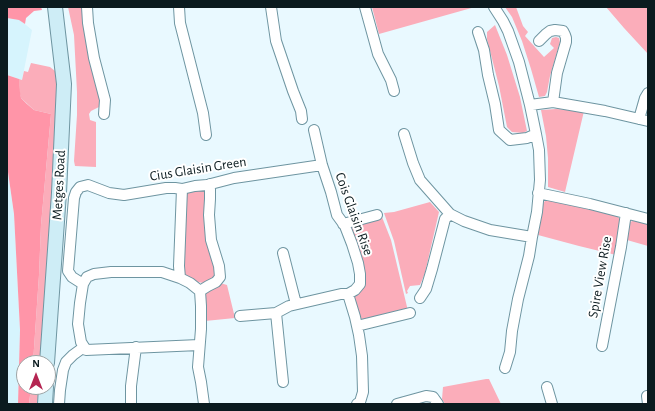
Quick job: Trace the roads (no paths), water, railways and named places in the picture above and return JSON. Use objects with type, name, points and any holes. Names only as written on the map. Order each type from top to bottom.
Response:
[{"type":"street","name":"Metges Road","points":[[48,355],[59,193],[64,84],[56,7]]},
{"type":"street","points":[[87,7],[94,58],[105,100],[104,114]]},
{"type":"street","points":[[178,7],[180,23],[203,113],[206,135]]},
{"type":"street","points":[[271,7],[276,41],[301,110],[302,119]]},
{"type":"street","points":[[365,7],[378,54],[394,91]]},
{"type":"street","points":[[494,7],[503,21],[519,62],[536,134],[540,180],[537,212],[529,256],[518,299],[510,352],[505,368]]},
{"type":"street","points":[[539,41],[548,32],[555,30],[563,31],[566,38],[557,74],[553,102]]},
{"type":"street","points":[[478,32],[484,50],[499,130],[510,140],[527,138],[536,134]]},
{"type":"street","points":[[530,105],[553,102],[644,120],[645,98],[648,92]]},
{"type":"street","name":"Cois Glaisin Rise","points":[[314,130],[322,165],[337,215],[345,226],[358,263],[360,284],[355,290],[348,294]]},
{"type":"street","points":[[404,134],[420,180],[450,214],[464,221],[490,230],[532,237]]},
{"type":"street","name":"Cius Glaisin Green","points":[[83,284],[72,277],[68,271],[74,198],[80,187],[88,185],[109,193],[124,195],[166,188],[182,188],[210,184],[234,178],[322,165]]},
{"type":"street","points":[[200,291],[216,282],[220,277],[219,266],[211,240],[208,215],[210,184]]},
{"type":"street","points":[[180,278],[178,266],[182,188]]},
{"type":"street","points":[[538,193],[590,204],[648,219]]},
{"type":"street","name":"Spire View Rise","points":[[602,346],[626,213]]},
{"type":"street","points":[[420,298],[426,289],[445,219],[450,214]]},
{"type":"street","points":[[343,224],[378,215]]},
{"type":"street","points":[[283,252],[296,304]]},
{"type":"street","points":[[199,345],[86,350],[81,342],[78,324],[83,284],[87,277],[94,274],[111,272],[162,272],[180,278],[200,291]]},
{"type":"street","points":[[200,291],[201,306],[198,367],[204,404]]},
{"type":"street","points":[[240,316],[276,313],[296,304],[341,294],[348,294],[357,326],[362,356],[363,392],[360,403]]},
{"type":"street","points":[[276,313],[282,382]]},
{"type":"street","points":[[357,326],[410,313]]},
{"type":"street","points":[[60,404],[60,390],[63,370],[66,362],[84,347]]},
{"type":"street","points":[[131,404],[131,386],[136,347]]},
{"type":"street","points":[[547,387],[552,404]]},
{"type":"street","points":[[397,404],[426,396],[433,397],[438,404]]},
{"type":"street","points":[[648,396],[648,404]]}]
